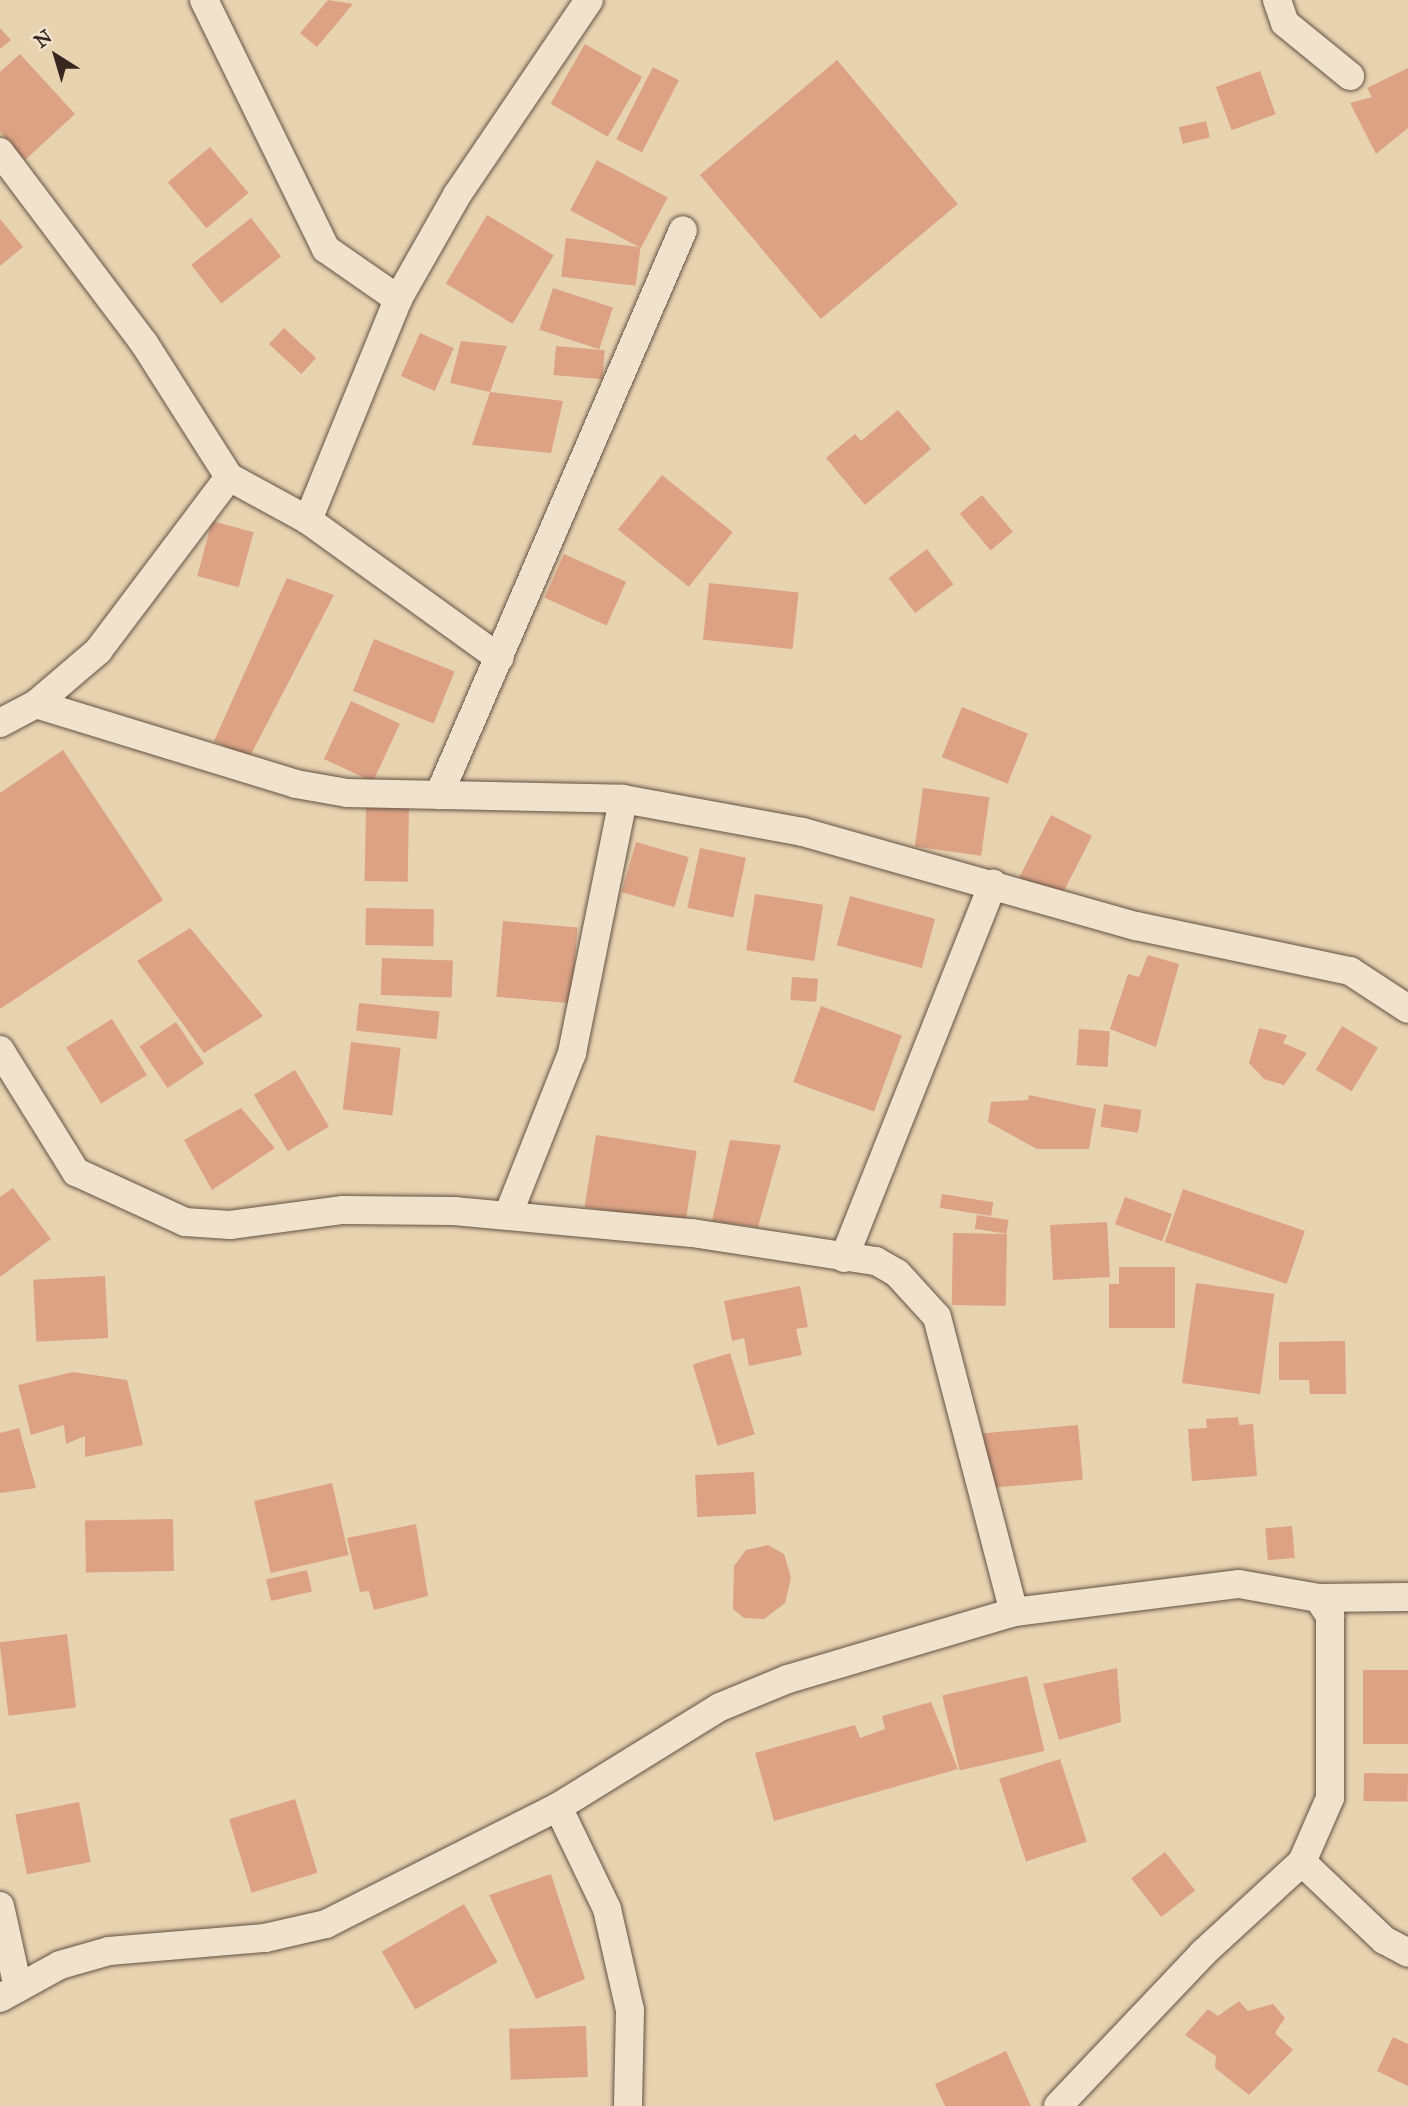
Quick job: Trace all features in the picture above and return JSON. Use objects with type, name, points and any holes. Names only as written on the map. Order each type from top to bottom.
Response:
[{"type":"street","points":[[204,0],[326,249],[398,299]]},
{"type":"street","points":[[308,520],[398,299],[457,195],[589,0]]},
{"type":"street","points":[[1277,0],[1285,23],[1350,76]]},
{"type":"street","points":[[0,152],[144,343],[229,477],[308,520],[499,658]]},
{"type":"street","points":[[439,795],[683,230]]},
{"type":"street","points":[[0,723],[36,704],[98,651],[229,477]]},
{"type":"street","points":[[36,704],[296,784],[347,793],[623,799],[803,832],[1136,926],[1350,971],[1408,1009]]},
{"type":"street","points":[[508,1215],[572,1053],[623,799]]},
{"type":"street","points":[[844,1258],[993,884]]},
{"type":"street","points":[[0,1050],[76,1172],[185,1222],[230,1225],[343,1210],[508,1215],[692,1233],[876,1261],[897,1273],[937,1317],[1014,1612]]},
{"type":"street","points":[[0,1906],[9,1993],[60,1965],[109,1951],[265,1938],[326,1923],[558,1807],[720,1707],[788,1679],[1014,1612],[1239,1584],[1318,1598],[1408,1597]]},
{"type":"street","points":[[1058,2106],[1203,1953],[1302,1862],[1330,1798],[1330,1616],[1318,1598]]},
{"type":"street","points":[[558,1807],[613,1934],[631,2010],[628,2106]]},
{"type":"street","points":[[1302,1862],[1384,1940],[1408,1952]]},
{"type":"building","points":[[328,0],[353,4],[317,47],[300,33]]},
{"type":"building","points":[[0,28],[11,40],[0,49]]},
{"type":"building","points":[[585,44],[642,77],[608,137],[550,104]]},
{"type":"building","points":[[20,54],[75,114],[25,160],[0,132],[0,72]]},
{"type":"building","points":[[837,60],[958,204],[821,319],[700,175]]},
{"type":"building","points":[[653,67],[679,80],[642,152],[616,139]]},
{"type":"building","points":[[1408,68],[1408,128],[1376,154],[1350,103],[1372,97],[1367,88]]},
{"type":"building","points":[[1260,71],[1276,114],[1232,130],[1216,87]]},
{"type":"building","points":[[1206,121],[1210,138],[1183,144],[1179,127]]},
{"type":"building","points":[[210,147],[249,193],[206,228],[168,182]]},
{"type":"building","points":[[597,160],[668,198],[641,248],[570,210]]},
{"type":"building","points":[[487,215],[554,255],[513,324],[446,284]]},
{"type":"building","points":[[251,218],[281,257],[221,303],[191,265]]},
{"type":"building","points":[[0,219],[23,247],[0,266]]},
{"type":"building","points":[[566,238],[640,247],[636,286],[561,277]]},
{"type":"building","points":[[553,288],[613,307],[599,349],[539,330]]},
{"type":"building","points":[[284,328],[316,358],[301,374],[269,344]]},
{"type":"building","points":[[420,333],[454,348],[435,391],[401,376]]},
{"type":"building","points":[[461,341],[507,346],[490,392],[450,383]]},
{"type":"building","points":[[556,346],[605,350],[602,379],[553,375]]},
{"type":"building","points":[[490,392],[563,401],[551,453],[472,445]]},
{"type":"building","points":[[898,410],[931,449],[865,505],[826,458],[855,434],[861,441]]},
{"type":"building","points":[[662,475],[733,532],[689,587],[618,529]]},
{"type":"building","points":[[982,495],[1013,532],[991,550],[960,514]]},
{"type":"building","points":[[212,521],[254,532],[239,587],[197,576]]},
{"type":"building","points":[[927,549],[953,584],[915,613],[889,578]]},
{"type":"building","points":[[564,554],[626,582],[607,626],[544,598]]},
{"type":"building","points":[[287,578],[334,595],[249,758],[214,741]]},
{"type":"building","points":[[709,583],[799,592],[793,649],[703,640]]},
{"type":"building","points":[[374,639],[455,672],[434,724],[353,691]]},
{"type":"building","points":[[351,701],[400,724],[373,782],[324,759]]},
{"type":"building","points":[[962,707],[1028,734],[1008,784],[942,757]]},
{"type":"building","points":[[63,750],[163,900],[0,1009],[0,793]]},
{"type":"building","points":[[923,788],[989,797],[981,856],[915,846]]},
{"type":"building","points":[[366,805],[409,806],[408,882],[365,881]]},
{"type":"building","points":[[1051,815],[1092,836],[1060,898],[1019,877]]},
{"type":"building","points":[[636,842],[689,857],[675,907],[622,892]]},
{"type":"building","points":[[700,848],[746,858],[733,917],[687,908]]},
{"type":"building","points":[[755,894],[823,905],[814,961],[746,950]]},
{"type":"building","points":[[850,896],[935,919],[922,968],[837,945]]},
{"type":"building","points":[[366,908],[434,909],[433,946],[365,945]]},
{"type":"building","points":[[503,921],[578,928],[571,1003],[496,997]]},
{"type":"building","points":[[190,928],[263,1016],[204,1053],[137,961]]},
{"type":"building","points":[[1148,955],[1179,964],[1156,1047],[1110,1029],[1128,974],[1139,977]]},
{"type":"building","points":[[382,958],[453,960],[452,997],[381,995]]},
{"type":"building","points":[[792,977],[818,979],[816,1002],[790,1000]]},
{"type":"building","points":[[359,1003],[440,1011],[437,1039],[356,1031]]},
{"type":"building","points":[[821,1006],[902,1035],[874,1112],[793,1082]]},
{"type":"building","points":[[112,1019],[147,1075],[101,1104],[66,1048]]},
{"type":"building","points":[[176,1022],[204,1063],[167,1088],[140,1047]]},
{"type":"building","points":[[1342,1026],[1378,1048],[1352,1091],[1316,1070]]},
{"type":"building","points":[[1259,1028],[1287,1035],[1283,1043],[1307,1053],[1284,1085],[1264,1079],[1249,1063]]},
{"type":"building","points":[[1079,1029],[1110,1031],[1107,1067],[1076,1065]]},
{"type":"building","points":[[351,1042],[401,1048],[392,1116],[343,1109]]},
{"type":"building","points":[[295,1070],[329,1127],[288,1151],[254,1095]]},
{"type":"building","points":[[1029,1095],[1096,1109],[1089,1149],[1037,1149],[988,1122],[991,1102],[1028,1100]]},
{"type":"building","points":[[1104,1104],[1142,1110],[1138,1133],[1100,1127]]},
{"type":"building","points":[[241,1108],[275,1148],[212,1190],[184,1140]]},
{"type":"building","points":[[596,1135],[697,1151],[685,1223],[585,1207]]},
{"type":"building","points":[[730,1140],[781,1145],[758,1227],[712,1221]]},
{"type":"building","points":[[13,1188],[51,1239],[0,1277],[0,1197]]},
{"type":"building","points":[[1183,1189],[1305,1231],[1287,1284],[1165,1242]]},
{"type":"building","points":[[942,1194],[993,1202],[991,1216],[940,1208]]},
{"type":"building","points":[[1125,1197],[1172,1214],[1162,1241],[1115,1224]]},
{"type":"building","points":[[977,1215],[1009,1220],[1006,1234],[975,1229]]},
{"type":"building","points":[[1107,1222],[1110,1277],[1053,1280],[1050,1225]]},
{"type":"building","points":[[953,1233],[1007,1234],[1006,1306],[952,1305]]},
{"type":"building","points":[[1119,1267],[1175,1267],[1175,1328],[1109,1328],[1109,1284],[1119,1284]]},
{"type":"building","points":[[105,1276],[108,1338],[36,1342],[33,1280]]},
{"type":"building","points":[[1196,1283],[1274,1294],[1260,1394],[1182,1383]]},
{"type":"building","points":[[800,1286],[808,1327],[796,1329],[802,1355],[749,1366],[744,1338],[732,1341],[724,1301]]},
{"type":"building","points":[[1345,1341],[1346,1394],[1310,1394],[1309,1380],[1279,1380],[1279,1342]]},
{"type":"building","points":[[730,1353],[755,1434],[718,1446],[693,1364]]},
{"type":"building","points":[[73,1372],[127,1380],[143,1445],[85,1457],[85,1436],[66,1444],[64,1425],[31,1435],[18,1385]]},
{"type":"building","points":[[1238,1417],[1239,1425],[1253,1424],[1257,1476],[1192,1481],[1188,1429],[1207,1428],[1206,1419]]},
{"type":"building","points":[[1078,1425],[1083,1480],[988,1488],[983,1433]]},
{"type":"building","points":[[19,1428],[36,1488],[0,1493],[0,1433]]},
{"type":"building","points":[[754,1472],[756,1514],[697,1517],[695,1475]]},
{"type":"building","points":[[332,1483],[349,1555],[271,1573],[254,1501]]},
{"type":"building","points":[[173,1519],[174,1571],[86,1573],[85,1521]]},
{"type":"building","points":[[416,1524],[428,1596],[374,1610],[369,1591],[360,1592],[347,1538]]},
{"type":"building","points":[[1292,1526],[1295,1558],[1268,1560],[1265,1528]]},
{"type":"building","points":[[768,1545],[784,1554],[791,1578],[785,1603],[764,1619],[744,1618],[733,1609],[734,1566],[746,1550]]},
{"type":"building","points":[[307,1570],[312,1591],[271,1601],[266,1579]]},
{"type":"building","points":[[67,1634],[76,1707],[9,1716],[0,1642]]},
{"type":"building","points":[[1117,1668],[1121,1722],[1059,1740],[1043,1684]]},
{"type":"building","points":[[1363,1670],[1408,1670],[1408,1744],[1363,1744]]},
{"type":"building","points":[[1027,1676],[1044,1751],[960,1771],[942,1696]]},
{"type":"building","points":[[931,1702],[958,1769],[774,1821],[755,1753],[855,1725],[860,1738],[885,1729],[882,1716]]},
{"type":"building","points":[[1060,1759],[1087,1842],[1026,1862],[999,1779]]},
{"type":"building","points":[[1364,1773],[1408,1774],[1408,1802],[1364,1801]]},
{"type":"building","points":[[295,1799],[318,1873],[252,1893],[229,1819]]},
{"type":"building","points":[[79,1802],[91,1862],[27,1874],[15,1814]]},
{"type":"building","points":[[1165,1852],[1195,1891],[1161,1917],[1131,1878]]},
{"type":"building","points":[[551,1874],[585,1979],[536,1999],[489,1895]]},
{"type":"building","points":[[464,1904],[498,1962],[415,2010],[382,1952]]},
{"type":"building","points":[[1239,2001],[1248,2011],[1273,2004],[1285,2018],[1275,2033],[1293,2050],[1249,2095],[1215,2068],[1216,2056],[1185,2035],[1208,2009],[1218,2016]]},
{"type":"building","points":[[586,2026],[588,2077],[511,2080],[509,2029]]},
{"type":"building","points":[[1393,2037],[1408,2044],[1408,2086],[1377,2071]]},
{"type":"building","points":[[1006,2051],[1031,2106],[945,2106],[935,2084]]}]
